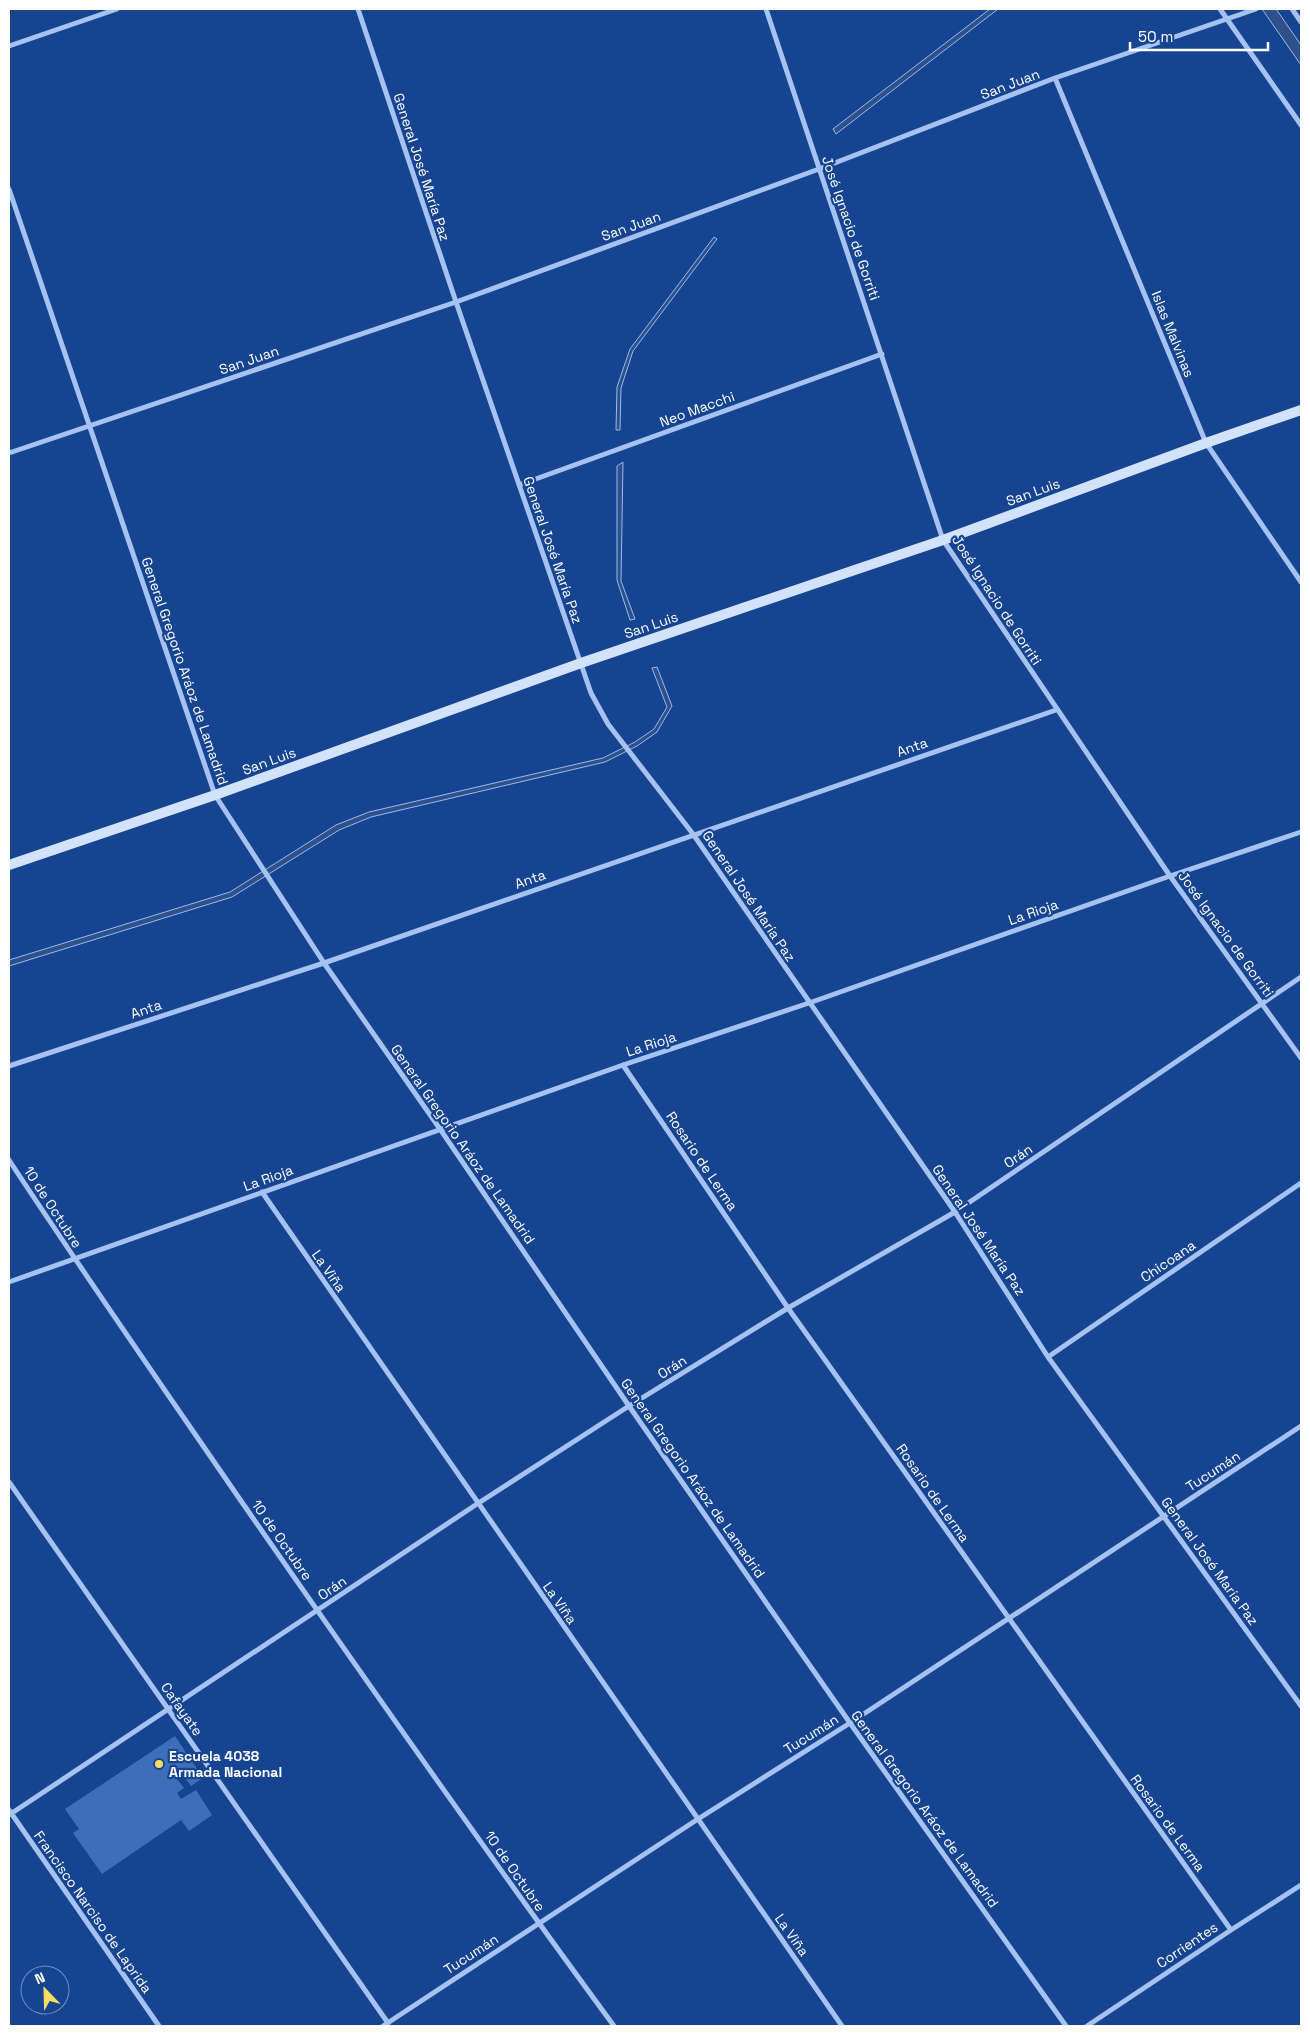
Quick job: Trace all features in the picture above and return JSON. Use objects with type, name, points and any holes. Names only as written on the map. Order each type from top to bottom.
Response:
[{"type":"street","points":[[9,46],[117,9]]},
{"type":"street","name":"General José María Paz","points":[[358,9],[456,302],[591,693],[608,724],[693,834],[955,1212],[1048,1357],[1301,1706]]},
{"type":"street","name":"José Ignacio de Gorriti","points":[[766,9],[943,540],[1056,710],[1170,876],[1301,1058]]},
{"type":"street","points":[[1220,9],[1301,125]]},
{"type":"street","name":"San Juan","points":[[9,453],[456,302],[819,169],[1056,78],[1256,9]]},
{"type":"street","points":[[1292,9],[1301,22]]},
{"type":"street","name":"Islas Malvinas","points":[[1056,78],[1206,443],[1301,582]]},
{"type":"street","name":"General Gregorio Aráoz de Lamadrid","points":[[9,189],[215,795],[324,963],[629,1406],[850,1723],[1066,2026]]},
{"type":"street","name":"Neo Macchi","points":[[519,485],[882,354]]},
{"type":"street","name":"San Luis","points":[[9,865],[215,795],[581,663],[943,540],[1301,410]]},
{"type":"street","name":"Anta","points":[[9,1066],[324,963],[1056,710]]},
{"type":"street","name":"La Rioja","points":[[9,1282],[623,1065],[809,1003],[1301,832]]},
{"type":"street","name":"Orán","points":[[10,1813],[169,1710],[477,1504],[629,1406],[788,1308],[955,1212],[1301,977]]},
{"type":"street","name":"Rosario de Lerma","points":[[623,1065],[788,1308],[1231,1930]]},
{"type":"street","name":"10 de Octubre","points":[[9,1160],[75,1260],[317,1611],[538,1924],[614,2026]]},
{"type":"street","name":"Chicoana","points":[[1048,1357],[1301,1183]]},
{"type":"street","name":"La Viña","points":[[262,1192],[477,1504],[842,2026]]},
{"type":"street","name":"Tucumán","points":[[385,2025],[698,1819],[850,1723],[1301,1426]]},
{"type":"street","name":"Cafayate","points":[[9,1482],[169,1710],[385,2025]]},
{"type":"street","name":"Francisco Narciso de Laprida","points":[[10,1813],[158,2026]]},
{"type":"street","name":"Corrientes","points":[[1087,2026],[1301,1885]]},
{"type":"water","points":[[990,9],[998,9],[836,134],[833,129]]},
{"type":"water","points":[[1262,9],[1276,9],[1301,45],[1301,65]]},
{"type":"water","points":[[714,237],[717,239],[633,351],[621,388],[620,430],[616,430],[617,387],[630,349]]},
{"type":"water","points":[[623,462],[621,581],[635,619],[630,620],[617,580],[617,466]]},
{"type":"water","points":[[657,667],[672,706],[657,732],[637,746],[605,762],[371,817],[339,830],[232,897],[9,966],[9,960],[230,892],[336,825],[369,812],[603,758],[635,742],[654,729],[667,707],[652,668]]},
{"type":"building","points":[[175,1736],[203,1778],[191,1786],[182,1774],[176,1778],[184,1788],[177,1793],[181,1799],[196,1790],[212,1815],[189,1831],[181,1820],[102,1874],[73,1833],[79,1829],[65,1809]]},
{"type":"place","name":"Escuela 4038 Armada Nacional","points":[[159,1764]]}]
